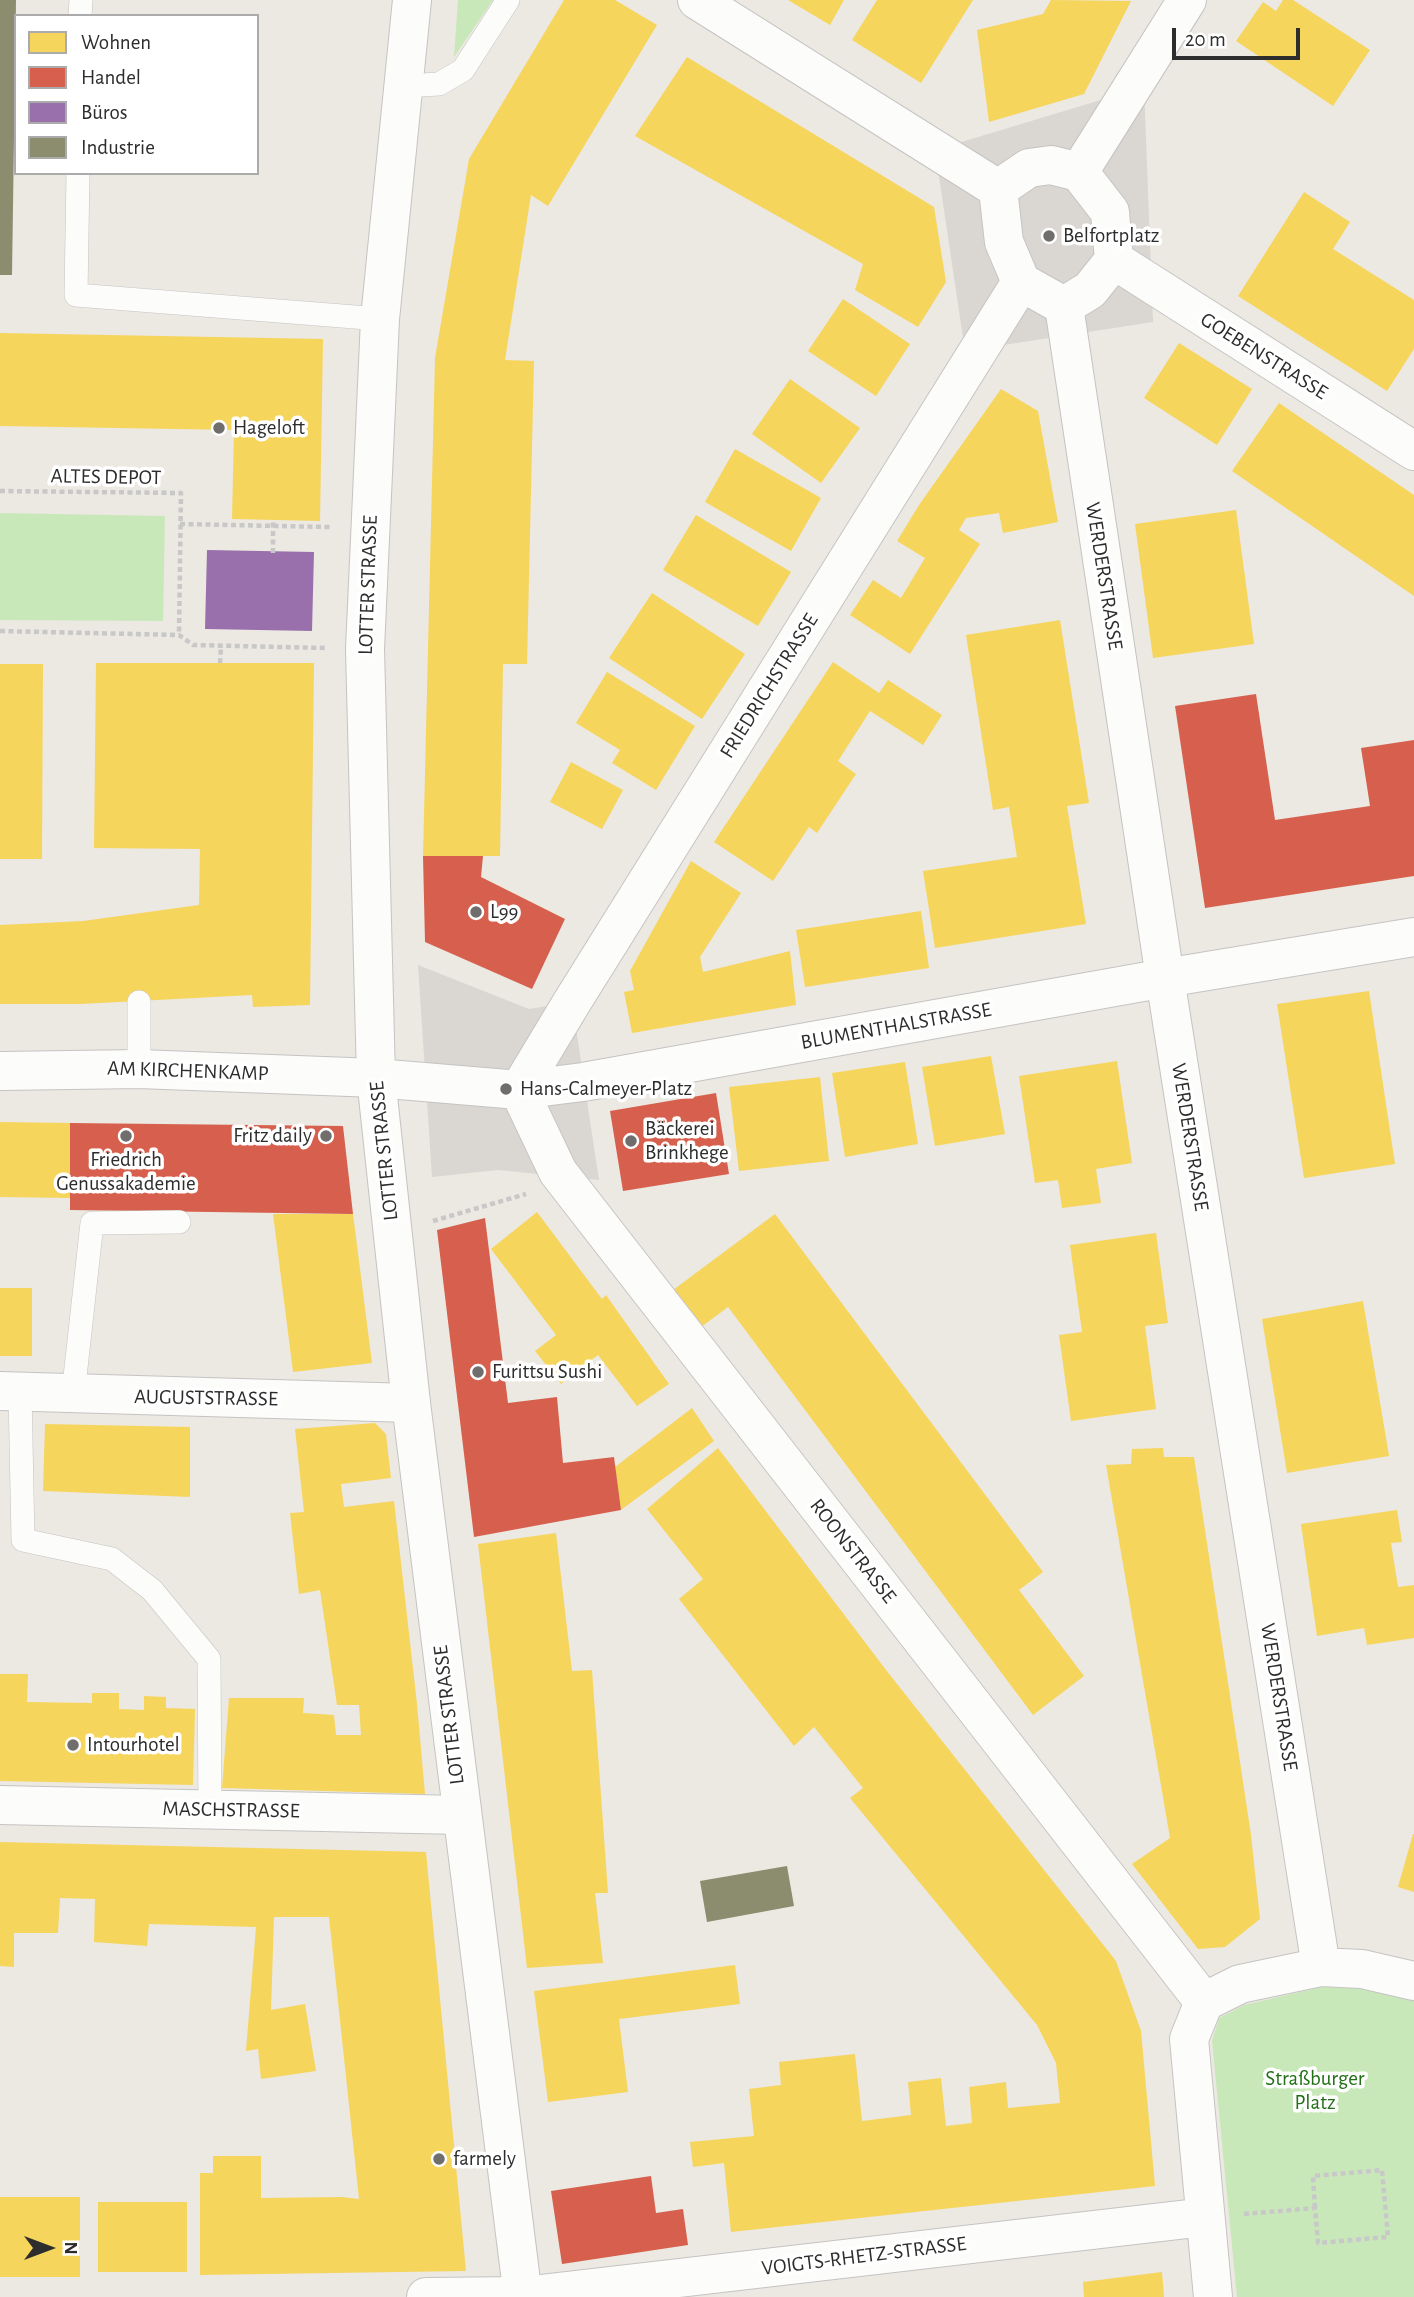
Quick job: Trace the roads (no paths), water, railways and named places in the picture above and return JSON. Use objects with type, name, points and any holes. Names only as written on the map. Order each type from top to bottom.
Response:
[{"type":"street","name":"LOTTER STRASSE","points":[[412,0],[380,320],[369,528],[365,649],[376,1078],[411,1403],[523,2296]]},
{"type":"street","points":[[697,0],[998,189]]},
{"type":"street","points":[[1079,172],[1187,0]]},
{"type":"street","points":[[1051,165],[1079,172],[1110,212],[1114,260],[1090,290],[1064,306],[1021,282],[1004,242],[998,189],[1029,168],[1051,165]]},
{"type":"street","name":"GOEBENSTRASSE","points":[[1114,260],[1414,451]]},
{"type":"street","name":"FRIEDRICHSTRASSE","points":[[519,1090],[1021,282]]},
{"type":"street","name":"WERDERSTRASSE","points":[[1064,306],[1165,978],[1321,1968]]},
{"type":"street","name":"BLUMENTHALSTRASSE","points":[[376,1078],[519,1090],[596,1080],[1165,978],[1414,937]]},
{"type":"street","name":"AM KIRCHENKAMP","points":[[0,1071],[139,1069],[376,1078]]},
{"type":"street","name":"ROONSTRASSE","points":[[519,1090],[558,1172],[1204,2002]]},
{"type":"street","name":"AUGUSTSTRASSE","points":[[10,1391],[73,1395],[411,1403]]},
{"type":"street","name":"MASCHSTRASSE","points":[[0,1805],[461,1815]]},
{"type":"street","points":[[1213,2297],[1189,2039],[1204,2002],[1240,1984],[1321,1968],[1362,1969],[1414,1981]]},
{"type":"street","name":"VOIGTS-RHETZ-STRASSE","points":[[426,2297],[523,2296],[1205,2217]]},
{"type":"lane","points":[[404,86],[439,84],[463,71],[508,0]]},
{"type":"lane","points":[[78,175],[76,295],[380,320]]},
{"type":"lane","points":[[139,1002],[139,1069]]},
{"type":"lane","points":[[73,1395],[92,1223],[179,1222]]},
{"type":"lane","points":[[10,1391],[23,1540],[112,1559],[152,1590],[209,1659],[210,1810]]},
{"type":"place","name":"Belfortplatz","points":[[1049,236]]},
{"type":"place","name":"Hageloft","points":[[219,428]]},
{"type":"place","name":"L99","points":[[476,912]]},
{"type":"place","name":"Hans-Calmeyer-Platz","points":[[506,1089]]},
{"type":"place","name":"Friedrich Genussakademie","points":[[126,1136]]},
{"type":"place","name":"Fritz daily","points":[[326,1136]]},
{"type":"place","name":"Bäckerei Brinkhege","points":[[631,1141]]},
{"type":"place","name":"Furittsu Sushi","points":[[478,1372]]},
{"type":"place","name":"Intourhotel","points":[[73,1745]]},
{"type":"place","name":"farmely","points":[[439,2159]]},
{"type":"park label","name":"Straßburger Platz","points":[[1315,2091]]}]
